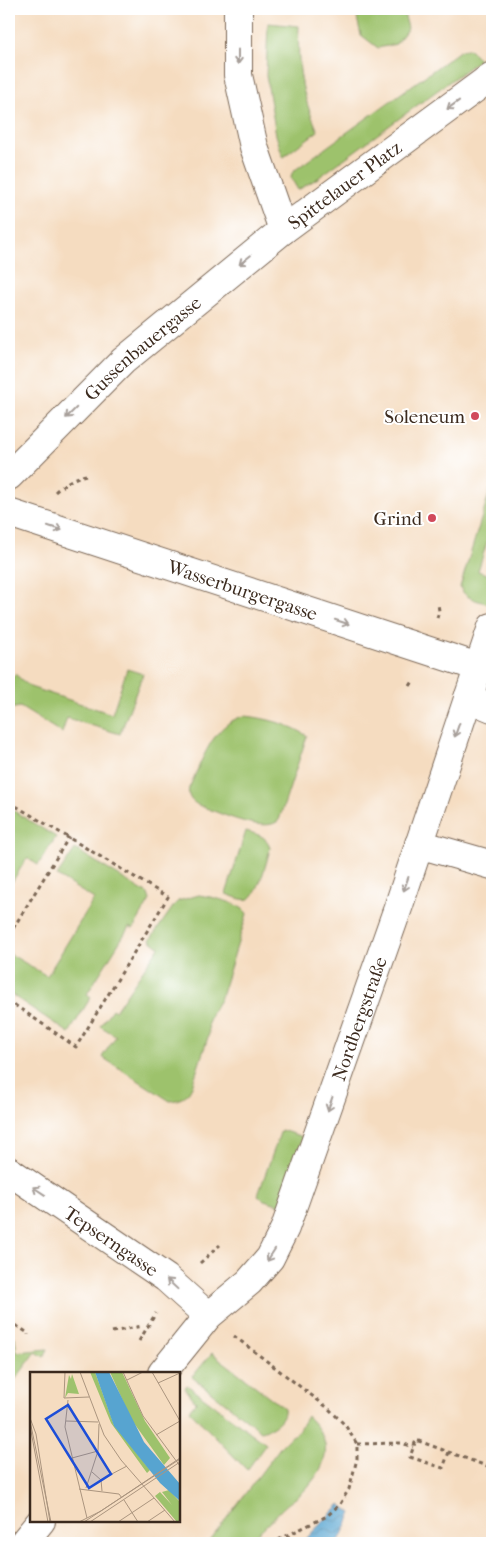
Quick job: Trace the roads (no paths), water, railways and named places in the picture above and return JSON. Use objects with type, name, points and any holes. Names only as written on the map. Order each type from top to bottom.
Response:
[{"type":"street","name":"Spittelauer Platz","points":[[238,9],[238,75],[252,141],[283,230],[492,76]]},
{"type":"street","name":"Gussenbauergasse","points":[[9,476],[123,361],[283,230]]},
{"type":"street","name":"Wasserburgergasse","points":[[9,513],[478,667]]},
{"type":"street","name":"Nordbergstraße","points":[[163,1372],[208,1316],[250,1282],[270,1258],[285,1228],[419,844],[480,703],[478,667],[492,627]]},
{"type":"street","points":[[419,844],[492,865]]},
{"type":"street","name":"Tepserngasse","points":[[9,1171],[166,1278],[208,1316]]},
{"type":"street","points":[[23,1543],[40,1522]]},
{"type":"water","points":[[340,1504],[352,1513],[338,1543],[302,1543]]},
{"type":"place","name":"Soleneum","points":[[475,416]]},
{"type":"place","name":"Grind","points":[[432,518]]}]
